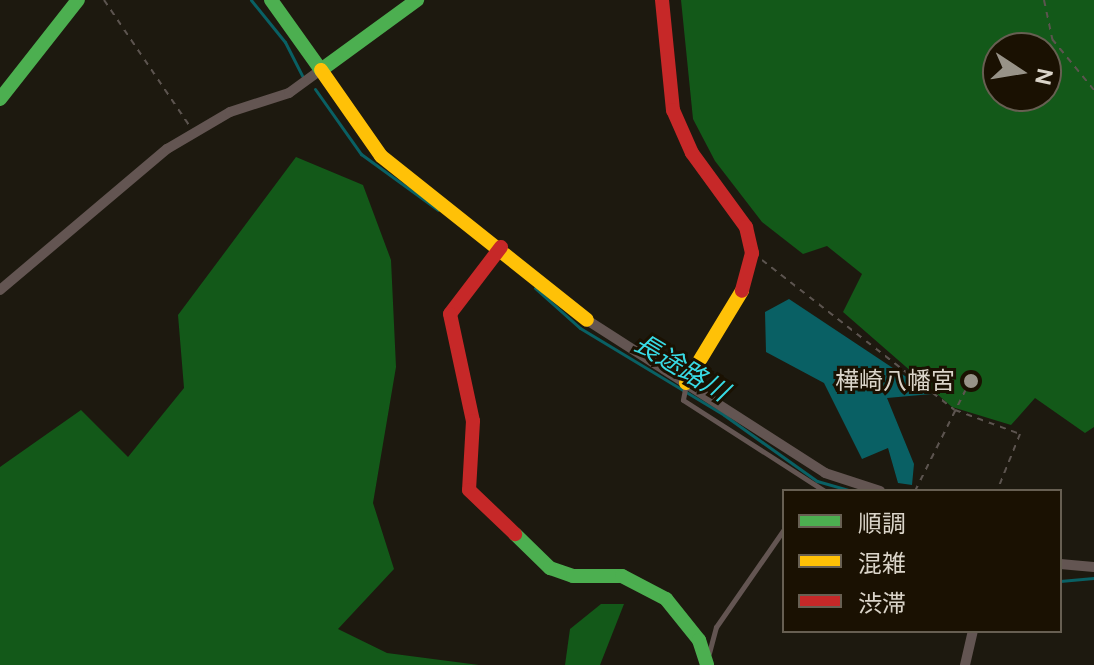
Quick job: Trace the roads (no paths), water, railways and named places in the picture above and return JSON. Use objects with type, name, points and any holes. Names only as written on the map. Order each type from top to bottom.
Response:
[{"type":"main road","points":[[0,99],[78,0]]},
{"type":"main road","points":[[271,0],[381,156],[501,247],[587,320]]},
{"type":"main road","points":[[321,70],[417,0]]},
{"type":"main road","points":[[662,0],[673,110],[692,153],[746,227],[752,253],[738,304],[686,383]]},
{"type":"main road","points":[[501,247],[450,314],[473,421],[469,490],[550,568],[573,576],[622,576],[666,599],[707,661]]},
{"type":"street","points":[[0,290],[167,149],[239,109],[289,93],[321,70]]},
{"type":"street","points":[[587,320],[825,473],[874,489]]},
{"type":"street","points":[[1062,564],[1094,567]]},
{"type":"street","points":[[965,665],[973,633]]},
{"type":"lane","points":[[686,383],[683,400],[812,489]]},
{"type":"lane","points":[[707,661],[716,627],[782,532]]},
{"type":"water","points":[[789,299],[932,394],[887,398],[914,464],[912,485],[898,483],[888,448],[862,459],[824,383],[766,352],[765,312]]},
{"type":"waterway","name":"長途路川","points":[[251,0],[285,42],[302,76]]},
{"type":"waterway","name":"長途路川","points":[[315,89],[361,154],[438,210]]},
{"type":"waterway","name":"長途路川","points":[[535,288],[580,328],[724,415],[817,481],[845,489]]},
{"type":"waterway","name":"長途路川","points":[[1062,581],[1094,578]]},
{"type":"place","name":"樺崎八幡宮","points":[[971,381]]}]
